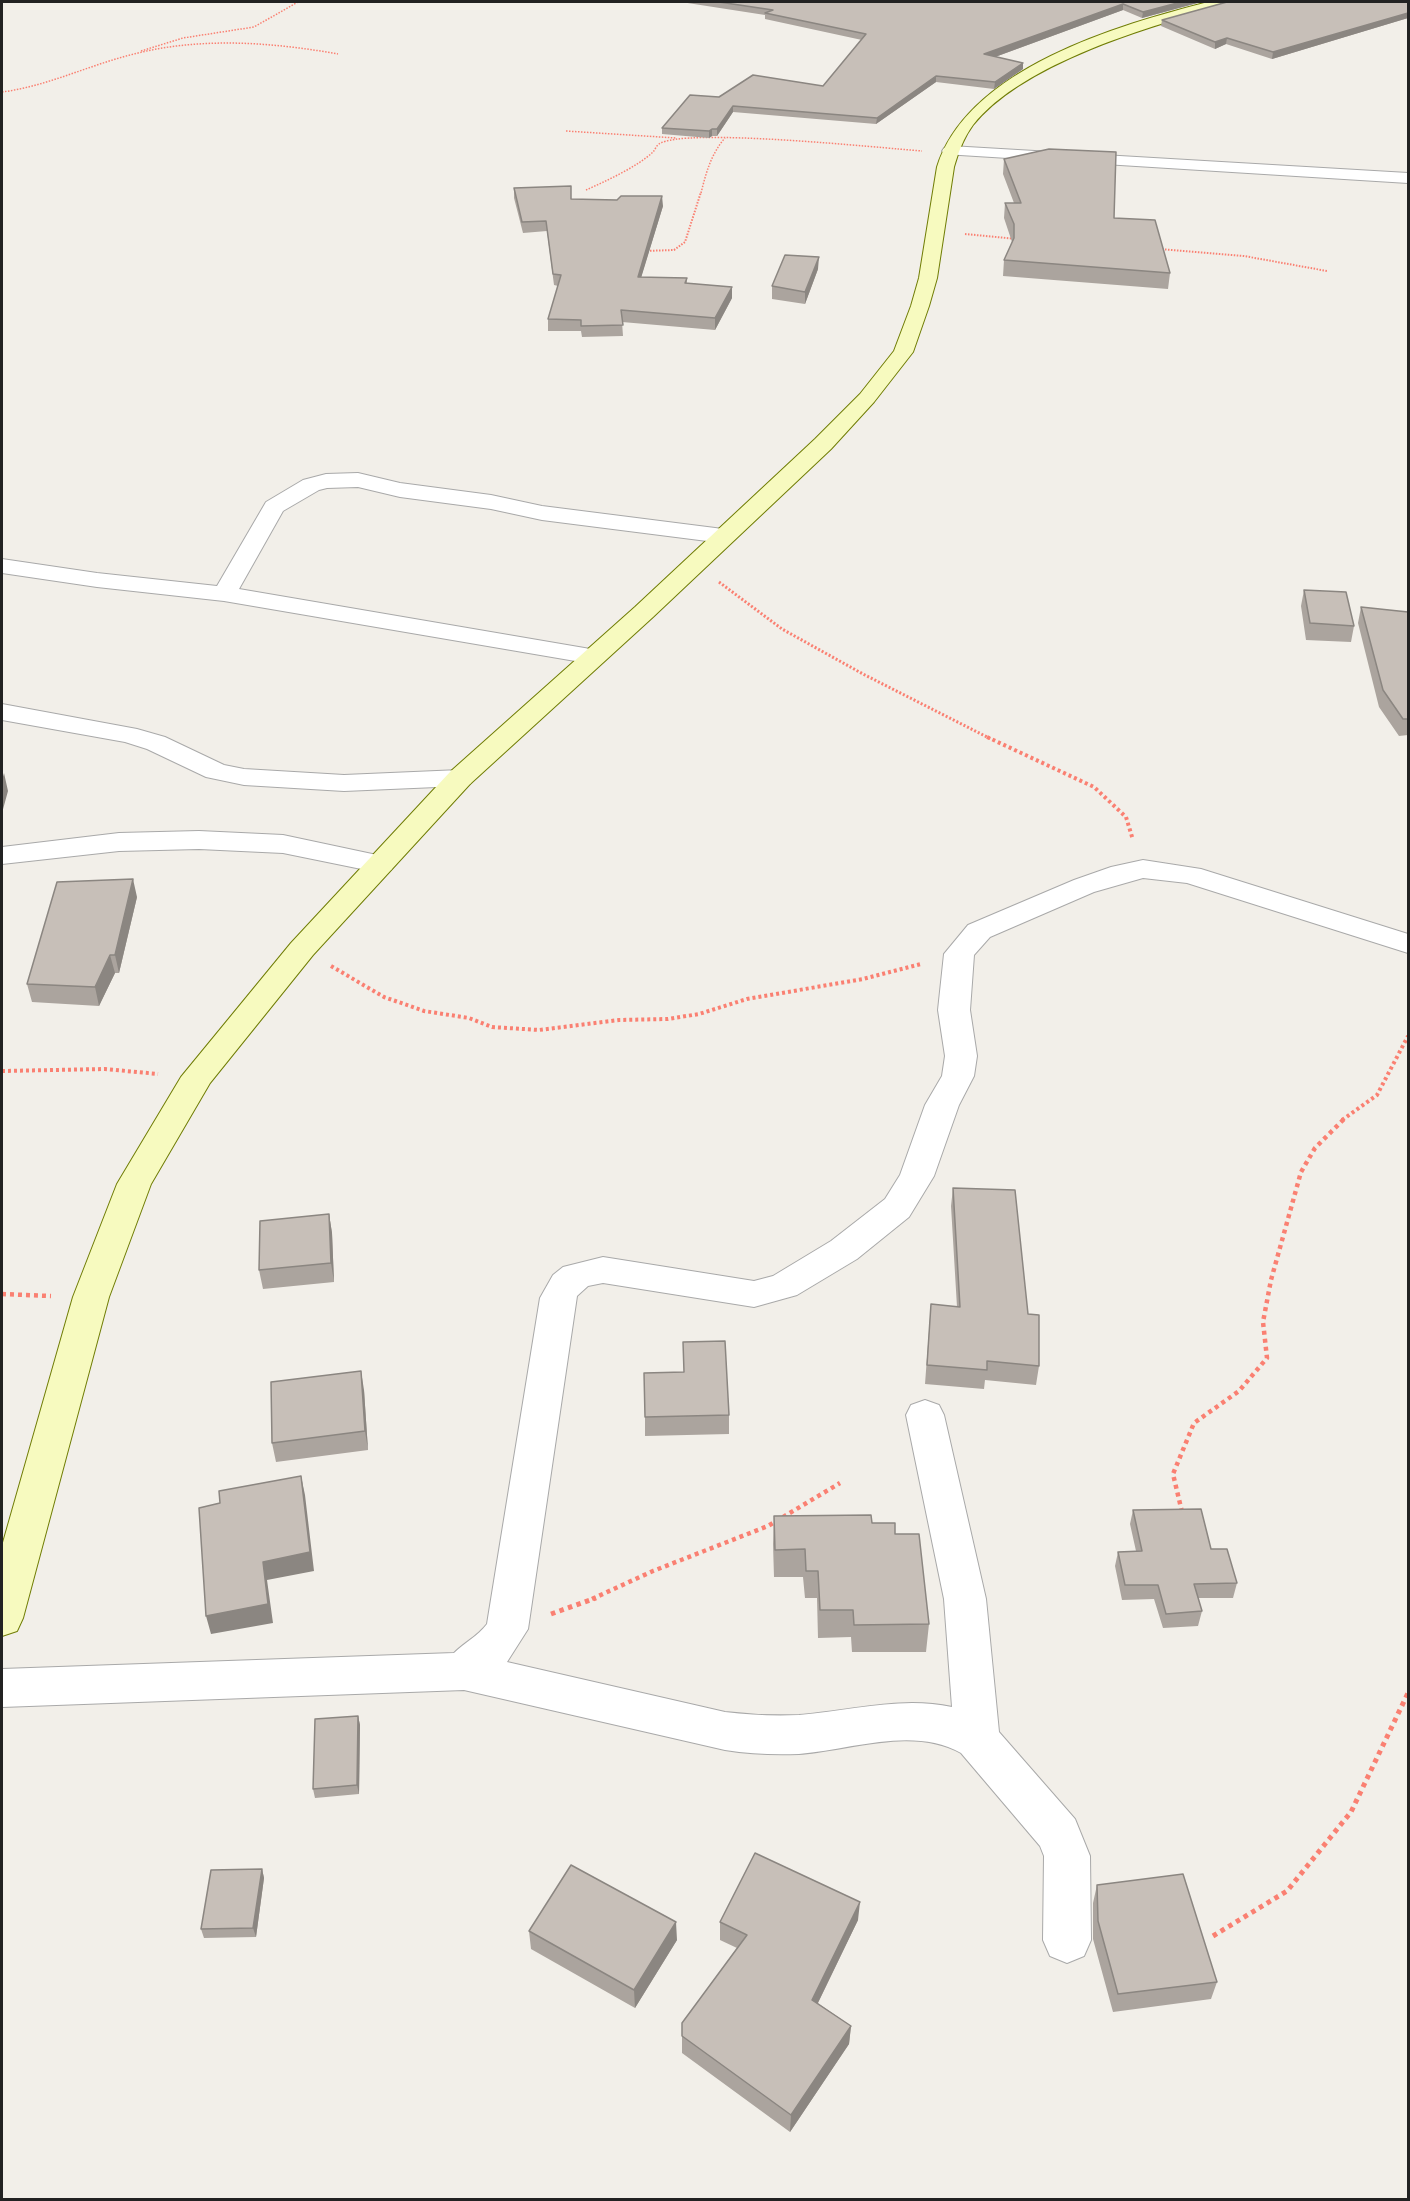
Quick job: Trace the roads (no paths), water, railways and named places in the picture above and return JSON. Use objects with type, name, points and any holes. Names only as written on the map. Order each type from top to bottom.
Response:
[{"type":"main road","points":[[2,1618],[91,1297],[134,1184],[197,1077],[302,949],[460,778],[644,612],[823,444],[867,398],[897,361],[903,351],[928,279],[934,232],[950,152],[970,119],[1010,85],[1100,40],[1163,17],[1222,2]]},
{"type":"street","points":[[950,152],[1408,178]]},
{"type":"street","points":[[224,594],[274,507],[311,485],[326,481],[358,480],[400,490],[491,502],[542,513],[723,536]]},
{"type":"street","points":[[2,566],[224,594],[593,656]]},
{"type":"street","points":[[2,712],[128,735],[156,743],[216,771],[244,777],[344,783],[460,778]]},
{"type":"street","points":[[2,856],[119,842],[188,840],[283,844],[381,864]]},
{"type":"street","points":[[464,1671],[479,1656],[493,1649],[507,1629],[558,1298],[562,1286],[573,1276],[582,1272],[603,1270],[754,1294],[784,1286],[844,1250],[897,1208],[917,1176],[942,1105],[958,1076],[961,1056],[954,1010],[959,954],[979,931],[1094,882],[1121,873],[1143,870],[1191,875],[1408,944]]},
{"type":"street","points":[[925,1415],[965,1599],[977,1739]]},
{"type":"street","points":[[2,1688],[464,1671],[725,1731],[755,1735],[800,1734],[883,1723],[932,1722],[955,1727],[977,1739],[1059,1834],[1067,1856],[1067,1940]]}]
